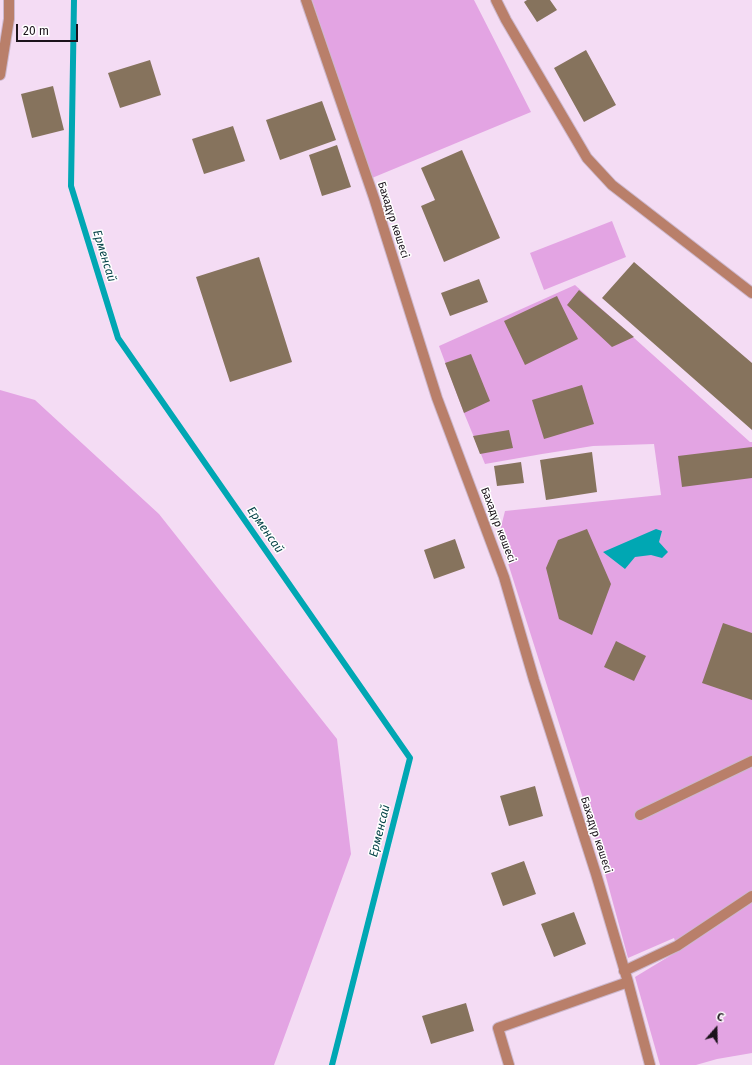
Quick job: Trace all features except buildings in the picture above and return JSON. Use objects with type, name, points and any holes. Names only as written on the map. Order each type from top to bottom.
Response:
[{"type":"street","points":[[0,75],[9,19],[9,0]]},
{"type":"street","name":"Бахадүр көшесі","points":[[306,0],[374,198],[436,398],[504,577],[534,680],[596,874],[628,982],[650,1065]]},
{"type":"street","points":[[496,0],[506,20],[587,158],[612,185],[752,293]]},
{"type":"street","points":[[640,814],[752,761]]},
{"type":"street","points":[[624,971],[677,946],[752,896]]},
{"type":"street","points":[[509,1065],[498,1028],[628,982]]},
{"type":"shaded area","points":[[312,0],[474,0],[531,112],[372,178]]},
{"type":"shaded area","points":[[612,221],[626,257],[544,290],[530,253]]},
{"type":"shaded area","points":[[575,285],[750,442],[752,442],[752,1053],[717,1059],[696,1065],[660,1065],[635,977],[678,951],[674,938],[628,958],[594,833],[499,535],[505,511],[661,495],[654,444],[593,446],[485,464],[439,346]]},
{"type":"shaded area","points":[[0,390],[35,400],[159,514],[337,739],[351,854],[274,1065],[0,1065]]},
{"type":"water","points":[[656,529],[662,531],[659,542],[668,552],[662,558],[651,555],[635,557],[625,569],[603,552]]},
{"type":"waterway","name":"Ерменсай","points":[[74,0],[71,186],[118,338],[410,758],[332,1065]]}]
